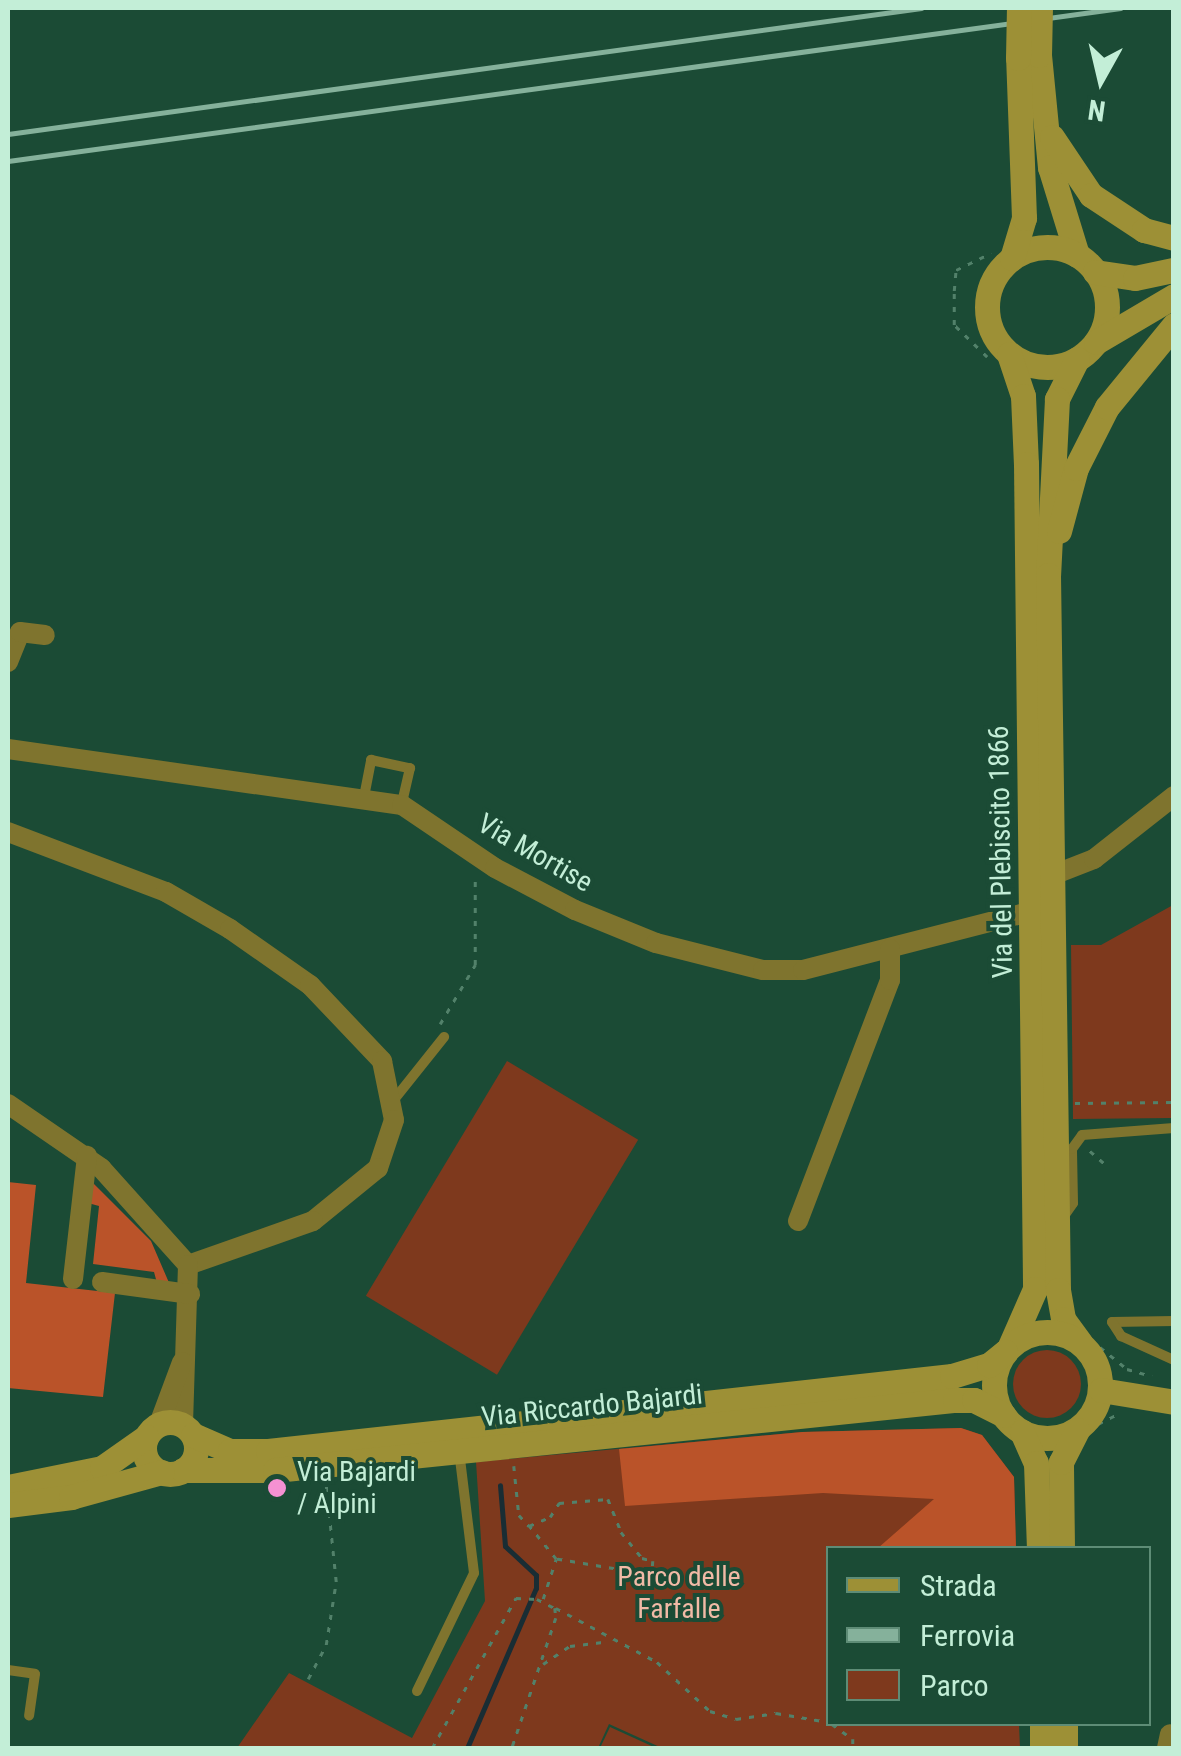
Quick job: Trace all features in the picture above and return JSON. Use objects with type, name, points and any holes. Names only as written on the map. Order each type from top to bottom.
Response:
[{"type":"main road","points":[[1019,8],[1061,216],[1107,314],[1087,350]]},
{"type":"main road","points":[[1040,8],[1029,56],[1024,218],[1004,253],[987,308],[1002,360],[1049,367],[1087,350],[1174,296]]},
{"type":"main road","points":[[1044,120],[1066,165],[1092,195],[1144,230],[1174,238]]},
{"type":"main road","points":[[1004,253],[1044,247],[1135,278],[1174,270]]},
{"type":"main road","points":[[1048,575],[1076,468],[1115,394],[1174,325]]},
{"type":"main road","name":"Via del Plebiscito 1866","points":[[1080,1342],[1059,1306],[1048,575],[1057,399],[1087,350]]},
{"type":"main road","name":"Via del Plebiscito 1866","points":[[1002,360],[1023,396],[1035,1288],[1008,1349]]},
{"type":"main road","points":[[1039,1546],[1036,1462],[1012,1424],[994,1376],[1008,1349],[1037,1332],[1080,1342],[1097,1364],[1101,1390],[1092,1414],[1076,1430],[1060,1462],[1062,1546]]},
{"type":"main road","name":"Via Riccardo Bajardi","points":[[170,1430],[230,1451],[268,1452],[952,1376],[989,1365],[1008,1349]]},
{"type":"main road","points":[[1101,1390],[1174,1402]]},
{"type":"main road","name":"Via Riccardo Bajardi","points":[[8,1505],[71,1497],[173,1471],[324,1464],[955,1400],[974,1400],[1012,1424]]},
{"type":"main road","points":[[1012,1424],[1040,1438],[1076,1430]]},
{"type":"main road","points":[[170,1430],[195,1454],[173,1471],[147,1458],[170,1430]]},
{"type":"main road","points":[[8,1487],[102,1468],[170,1430]]},
{"type":"street","points":[[8,662],[20,632],[45,635]]},
{"type":"street","name":"Via Mortise","points":[[8,750],[402,805],[471,856],[576,910],[724,963],[803,970],[1032,911]]},
{"type":"street","points":[[1054,875],[1094,860],[1174,796]]},
{"type":"street","points":[[8,832],[166,892],[230,928],[355,1026],[382,1062],[393,1100],[389,1149],[340,1202],[313,1221],[188,1265]]},
{"type":"street","points":[[798,1221],[890,980],[890,949]]},
{"type":"street","points":[[8,1104],[87,1156],[188,1265],[190,1294],[183,1360],[170,1430]]},
{"type":"street","points":[[73,1279],[87,1156]]},
{"type":"street","points":[[102,1282],[190,1294]]},
{"type":"lane","points":[[364,797],[371,760],[410,768],[402,805]]},
{"type":"lane","points":[[393,1100],[442,1031]]},
{"type":"lane","points":[[1058,1224],[1072,1202],[1072,1150],[1082,1134],[1174,1128]]},
{"type":"lane","points":[[1174,1322],[1112,1322],[1121,1336],[1174,1360]]},
{"type":"lane","points":[[417,1690],[474,1573],[458,1450]]},
{"type":"lane","points":[[8,1670],[35,1674],[30,1716]]},
{"type":"path","points":[[1002,360],[958,334],[954,308],[956,270],[1004,253]]},
{"type":"path","points":[[442,1031],[476,964],[471,856]]},
{"type":"path","points":[[1069,1104],[1174,1102]]},
{"type":"path","points":[[1087,1149],[1104,1163]]},
{"type":"path","points":[[512,1444],[516,1502],[529,1526],[556,1559],[652,1575],[653,1561],[642,1558],[621,1532],[608,1499],[559,1503],[550,1517],[529,1526]]},
{"type":"path","points":[[308,1679],[326,1645],[336,1582],[324,1464]]},
{"type":"path","points":[[539,1600],[556,1559]]},
{"type":"path","points":[[432,1748],[516,1598],[539,1600],[610,1641],[657,1662],[710,1710],[736,1719],[776,1714],[826,1722]]},
{"type":"path","points":[[512,1748],[542,1665],[554,1608]]},
{"type":"path","points":[[542,1665],[570,1646],[610,1641]]},
{"type":"path","points":[[835,1726],[853,1738],[853,1748]]},
{"type":"green space","points":[[1173,905],[1173,1118],[1073,1119],[1071,945],[1101,945]]},
{"type":"green space","points":[[507,1061],[638,1140],[497,1375],[366,1296]]},
{"type":"green space","points":[[1047,1350],[1071,1360],[1081,1384],[1071,1408],[1047,1418],[1023,1408],[1013,1384],[1023,1360]]},
{"type":"green space","name":"Parco delle Farfalle","points":[[961,1428],[982,1435],[1014,1477],[1016,1546],[826,1546],[826,1726],[1019,1726],[1020,1748],[662,1748],[609,1724],[598,1748],[237,1748],[289,1673],[412,1738],[485,1601],[476,1462],[802,1432]]},
{"type":"green space","points":[[610,1727],[656,1748],[600,1748]]},
{"type":"shaded area","points":[[91,1181],[151,1241],[170,1285],[157,1283],[154,1272],[93,1264],[99,1206],[88,1203]]},
{"type":"shaded area","points":[[8,1182],[36,1185],[26,1283],[115,1293],[103,1397],[8,1388]]},
{"type":"shaded area","points":[[961,1428],[982,1435],[1014,1477],[1016,1546],[880,1546],[934,1499],[823,1493],[625,1506],[619,1449],[802,1432]]},
{"type":"waterway","points":[[467,1748],[536,1588],[536,1575],[505,1546],[500,1485]]},
{"type":"railway","points":[[8,134],[921,8]]},
{"type":"railway","points":[[8,161],[1121,8]]},
{"type":"place","name":"Via Bajardi / Alpini","points":[[277,1488]]}]
